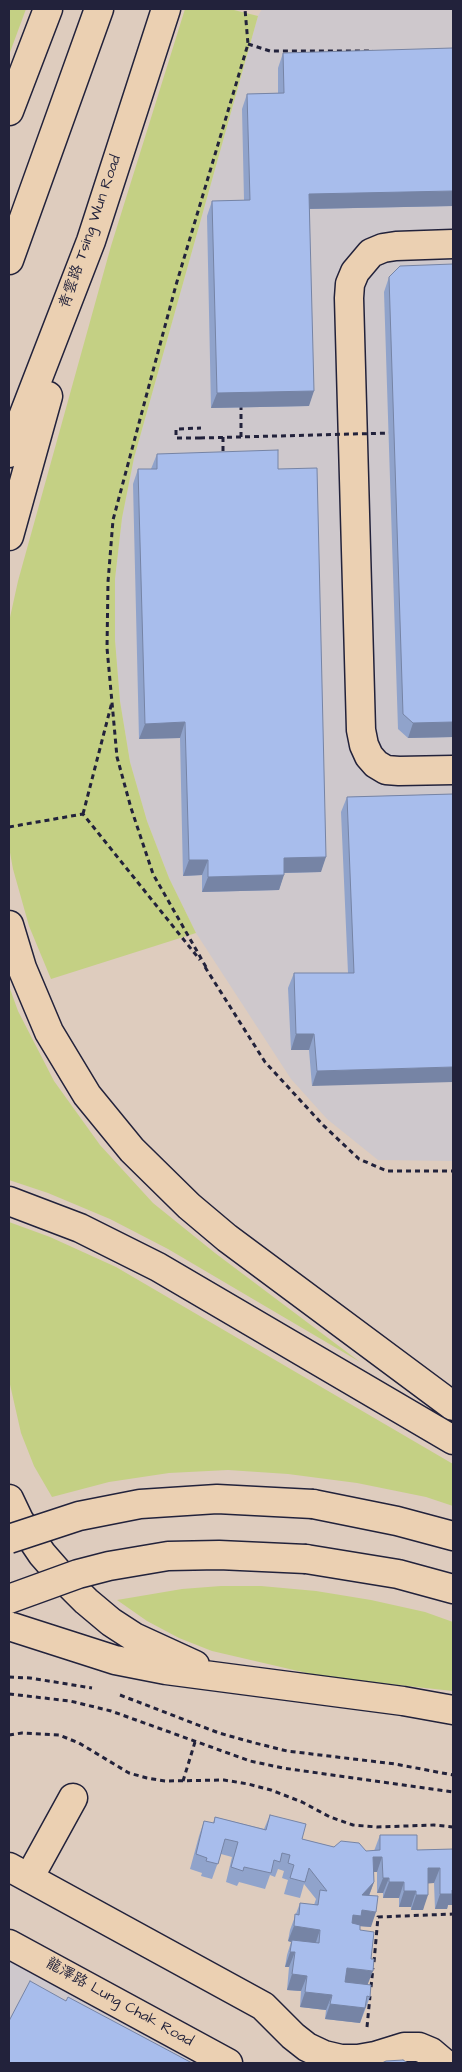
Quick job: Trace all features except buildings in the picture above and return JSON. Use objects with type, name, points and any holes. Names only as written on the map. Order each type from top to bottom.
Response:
[{"type":"main road","points":[[9,111],[48,9]]},
{"type":"main road","points":[[9,260],[99,9]]},
{"type":"main road","name":"青雲路 Tsing Wun Road","points":[[9,453],[91,241],[166,9]]},
{"type":"main road","points":[[9,536],[91,241]]},
{"type":"main road","points":[[453,244],[396,246],[383,248],[371,253],[355,272],[350,284],[349,298],[361,730],[364,745],[369,756],[376,764],[386,770],[453,770]]},
{"type":"main road","points":[[9,925],[22,968],[49,1032],[87,1095],[132,1150],[183,1200],[227,1238],[453,1406]]},
{"type":"main road","points":[[9,1201],[80,1228],[158,1267],[453,1440]]},
{"type":"main road","points":[[9,1539],[79,1516],[140,1504],[217,1498],[313,1504],[397,1521],[453,1536]]},
{"type":"main road","points":[[9,1499],[19,1520],[42,1554],[63,1578],[111,1622],[134,1637],[181,1660],[241,1680]]},
{"type":"main road","points":[[9,1599],[78,1574],[109,1566],[168,1556],[219,1555],[306,1559],[398,1574],[453,1589]]},
{"type":"main road","points":[[9,1626],[115,1660],[166,1670],[403,1701],[453,1710]]},
{"type":"main road","points":[[72,1798],[19,1872],[263,2006],[293,2036],[307,2047],[324,2055],[341,2059],[358,2059],[404,2047],[418,2047],[431,2052],[444,2063]]},
{"type":"main road","name":"龍澤路 Lung Chak Road","points":[[9,1944],[228,2063]]},
{"type":"path","points":[[245,9],[248,44],[176,285],[113,520],[108,582],[107,648],[117,757],[131,808],[154,874],[206,967],[265,1062],[322,1125],[359,1159],[387,1171],[453,1171]]},
{"type":"path","points":[[248,44],[270,51],[376,51]]},
{"type":"path","points":[[241,399],[241,437]]},
{"type":"path","points":[[202,428],[176,429],[176,438],[399,433]]},
{"type":"path","points":[[223,437],[223,456]]},
{"type":"path","points":[[83,814],[113,699]]},
{"type":"path","points":[[9,827],[83,814]]},
{"type":"path","points":[[83,814],[206,967]]},
{"type":"path","points":[[9,1677],[39,1679],[99,1690]]},
{"type":"path","points":[[9,1694],[70,1701],[111,1711],[250,1761],[283,1768],[453,1792]]},
{"type":"path","points":[[116,1694],[219,1732],[255,1743],[286,1750],[394,1764],[453,1774]]},
{"type":"path","points":[[9,1735],[22,1732],[59,1735],[79,1743],[130,1773],[165,1781],[224,1780],[248,1784],[294,1799],[330,1817],[353,1825],[377,1827],[434,1825],[453,1827]]},
{"type":"path","points":[[183,1781],[195,1742]]},
{"type":"path","points":[[366,2030],[378,1917],[453,1914]]},
{"type":"shaded area","points":[[262,9],[453,9],[453,1161],[378,1160],[327,1119],[291,1079],[196,933],[169,878],[147,821],[130,762],[120,701],[115,640],[115,579],[122,518],[134,458],[258,16]]},
{"type":"shaded area","points":[[9,1960],[197,2063],[9,2063]]},
{"type":"green space","points":[[9,9],[26,9],[9,55]]},
{"type":"green space","points":[[185,9],[230,9],[258,16],[134,458],[122,518],[115,579],[115,640],[120,701],[130,762],[147,821],[169,878],[196,933],[51,979],[29,926],[13,869],[9,847],[9,622],[18,581],[111,246]]},
{"type":"green space","points":[[9,986],[18,1011],[54,1081],[100,1145],[153,1203],[215,1253],[360,1362],[168,1249],[110,1219],[48,1193],[9,1180]]},
{"type":"green space","points":[[9,1222],[50,1237],[116,1267],[453,1464],[453,1506],[426,1497],[357,1483],[288,1474],[228,1470],[169,1473],[109,1482],[52,1497],[34,1466],[21,1433],[9,1380]]},
{"type":"green space","points":[[221,1586],[261,1586],[316,1591],[371,1600],[425,1612],[453,1622],[453,1691],[311,1674],[212,1651],[179,1638],[147,1621],[117,1600],[182,1589]]}]
